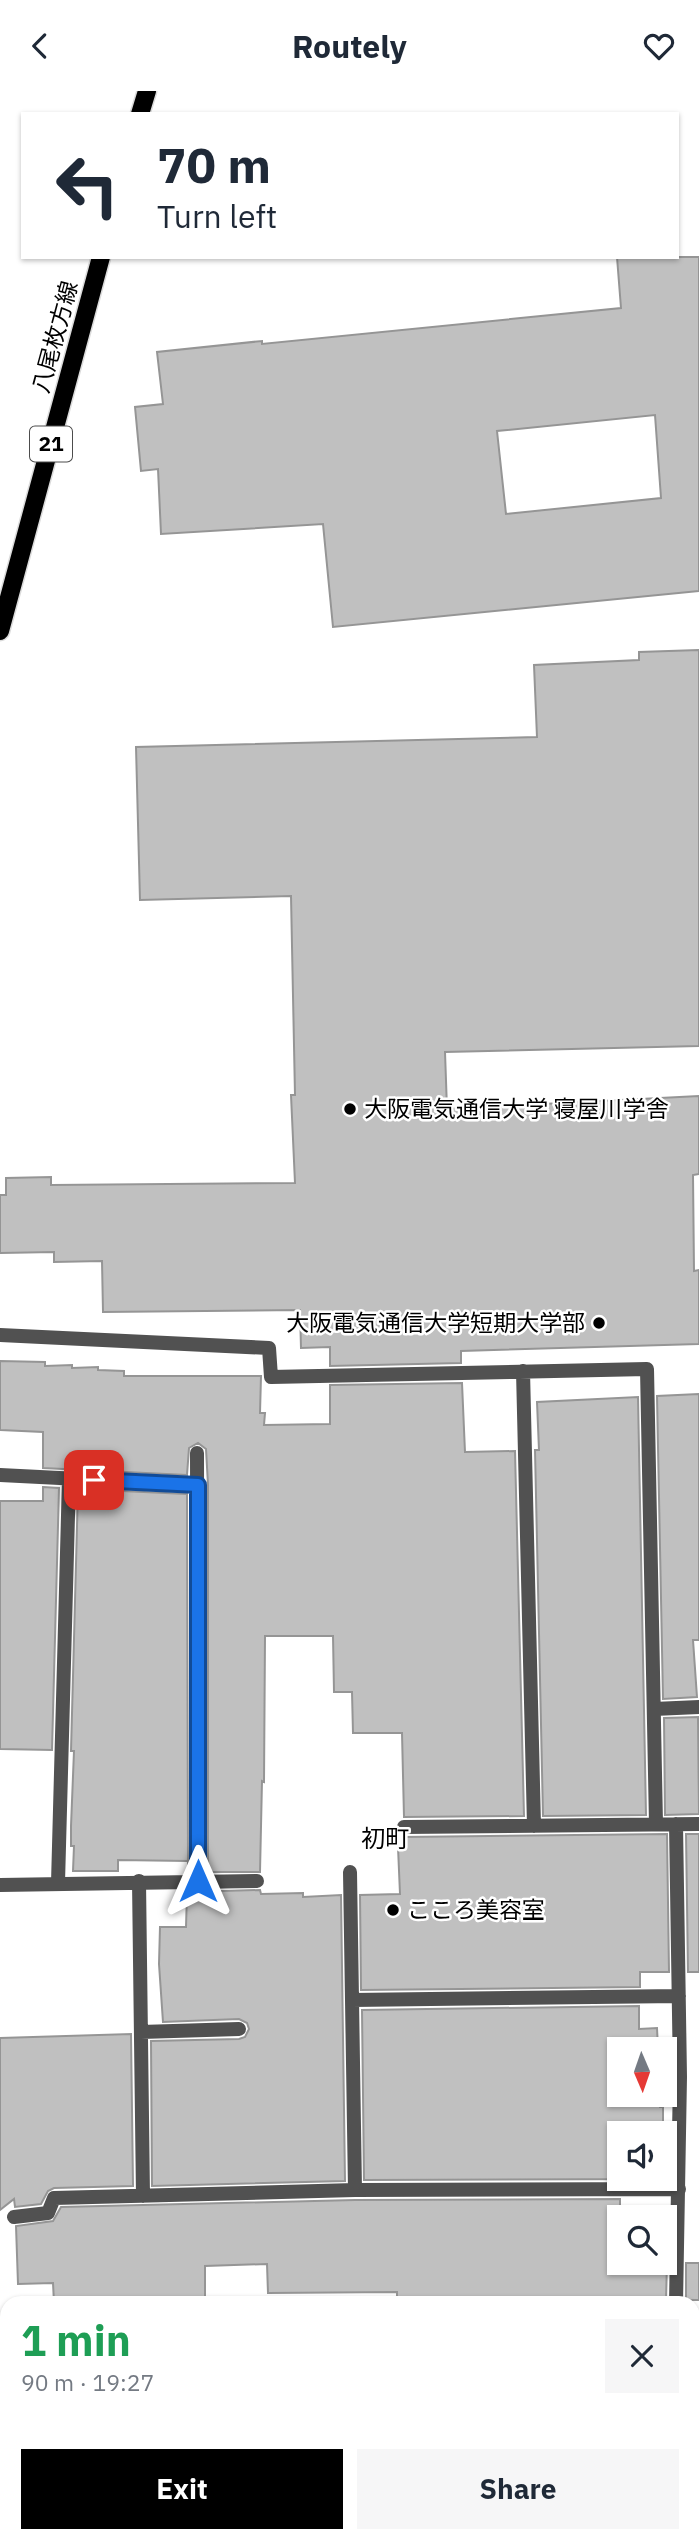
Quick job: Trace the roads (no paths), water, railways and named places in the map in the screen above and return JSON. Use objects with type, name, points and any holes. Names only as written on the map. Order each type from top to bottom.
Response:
[{"type":"main road","points":[[141,112],[147,91]]},
{"type":"main road","name":"八尾枚方線","points":[[0,631],[101,259]]},
{"type":"street","points":[[0,1335],[269,1348],[271,1377],[647,1369],[656,1825]]},
{"type":"street","points":[[523,1371],[534,1826]]},
{"type":"street","points":[[197,1454],[198,1881]]},
{"type":"street","points":[[0,1475],[198,1485]]},
{"type":"street","points":[[58,1883],[69,1479]]},
{"type":"street","points":[[654,1709],[699,1707]]},
{"type":"street","points":[[676,1824],[680,1996],[676,2296]]},
{"type":"street","points":[[404,1827],[699,1824]]},
{"type":"street","points":[[350,1872],[355,2190]]},
{"type":"street","points":[[139,1881],[143,2196]]},
{"type":"street","points":[[0,1885],[257,1881]]},
{"type":"street","points":[[352,2000],[680,1996]]},
{"type":"street","points":[[141,2032],[239,2029]]},
{"type":"street","points":[[14,2217],[48,2213],[54,2198],[355,2190],[679,2189]]},
{"type":"place","name":"大阪電気通信大学 寝屋川学舎","points":[[350,1109]]},
{"type":"place","name":"大阪電気通信大学短期大学部","points":[[599,1323]]},
{"type":"place","name":"こころ美容室","points":[[393,1910]]},
{"type":"district","name":"初町","points":[[385,1839]]}]
